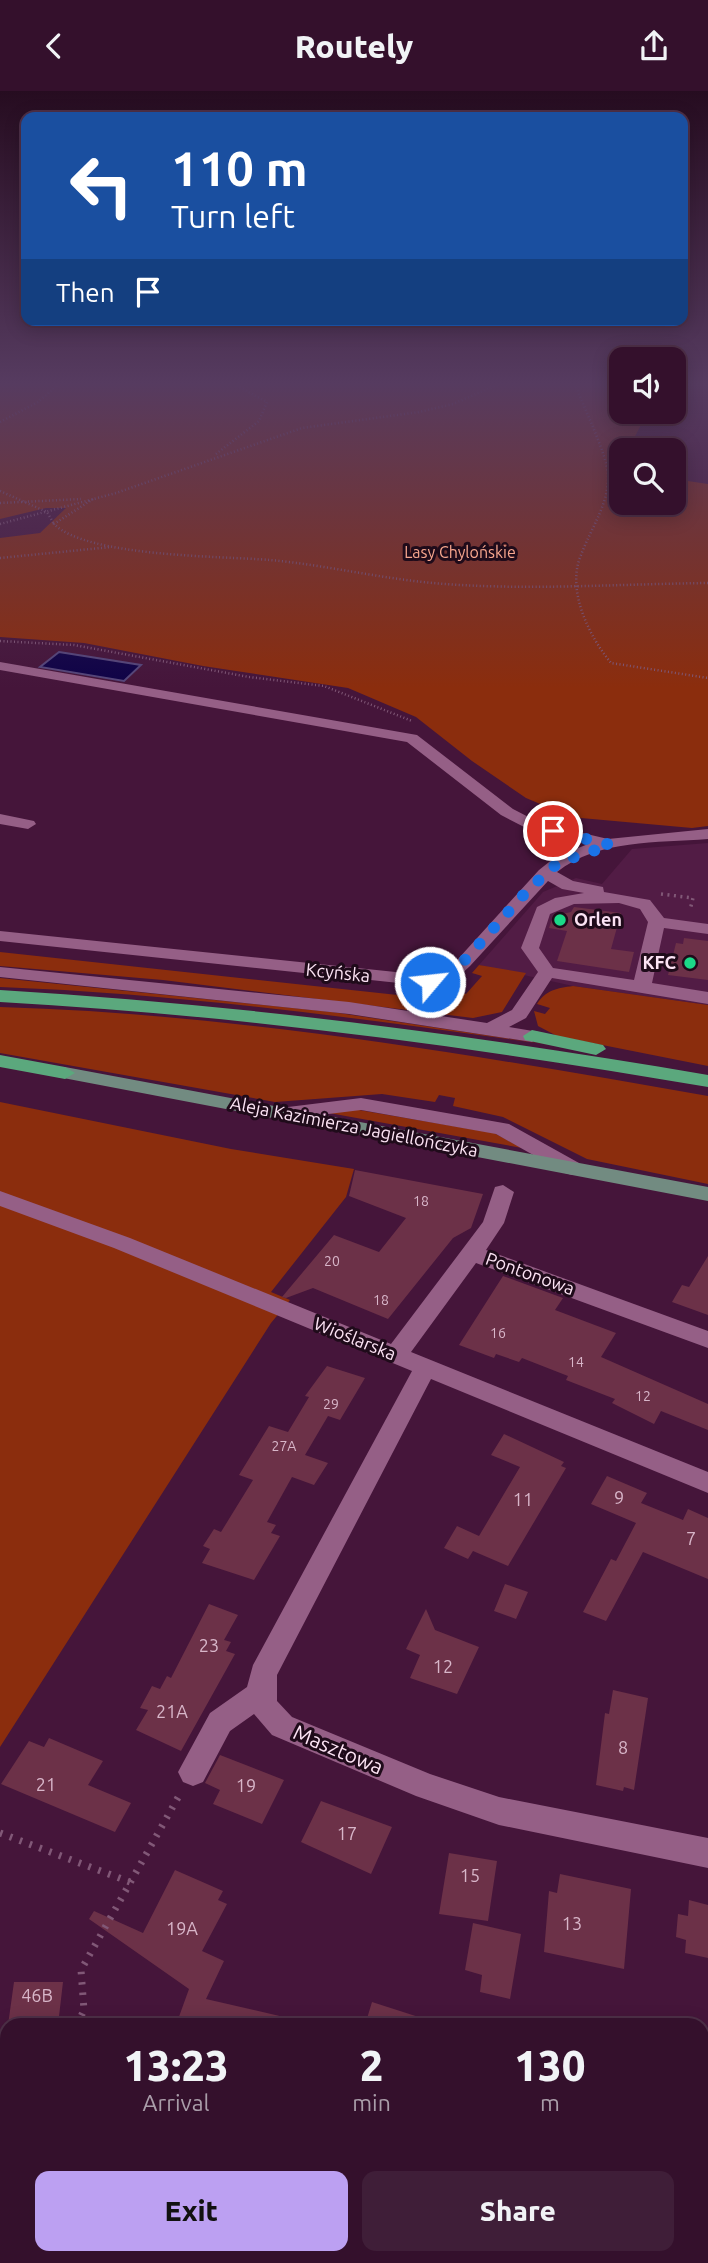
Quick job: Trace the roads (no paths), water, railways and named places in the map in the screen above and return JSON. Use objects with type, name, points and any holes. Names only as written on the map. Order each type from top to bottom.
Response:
[{"type":"highway","points":[[0,996],[117,1002],[323,1022],[479,1043],[708,1081]]},
{"type":"highway","points":[[532,1036],[624,1056],[671,1075]]},
{"type":"highway","name":"Aleja Kazimierza Jagiellończyka","points":[[0,1061],[65,1073]]},
{"type":"main road","name":"Aleja Kazimierza Jagiellończyka","points":[[65,1073],[708,1194]]},
{"type":"street","points":[[0,666],[412,738],[507,812],[534,825],[611,845]]},
{"type":"street","points":[[0,819],[28,824]]},
{"type":"street","name":"Kcyńska","points":[[0,936],[437,982],[454,972],[546,873],[569,857],[611,845],[708,834]]},
{"type":"street","points":[[546,873],[568,885],[603,892],[611,898]]},
{"type":"street","points":[[642,987],[657,922],[654,912],[641,902],[611,898],[560,902],[543,911],[530,948],[547,972],[708,998]]},
{"type":"street","points":[[657,922],[708,929]]},
{"type":"street","points":[[0,972],[240,995],[532,1036]]},
{"type":"street","points":[[489,1030],[519,1014],[547,972]]},
{"type":"street","points":[[519,1014],[532,1036]]},
{"type":"street","points":[[472,1253],[493,1223],[503,1192]]},
{"type":"street","name":"Wioślarska","points":[[0,1198],[122,1243],[708,1483]]},
{"type":"street","name":"Pontonowa","points":[[396,1355],[472,1253],[708,1340]]},
{"type":"street","points":[[192,1772],[220,1721],[259,1695],[263,1674],[426,1367]]},
{"type":"street","name":"Masztowa","points":[[259,1695],[265,1712],[282,1726],[426,1786],[499,1811],[708,1853]]},
{"type":"place","name":"Orlen","points":[[560,920]]},
{"type":"place","name":"KFC","points":[[690,963]]},
{"type":"park label","name":"Lasy Chylońskie","points":[[460,552]]}]
